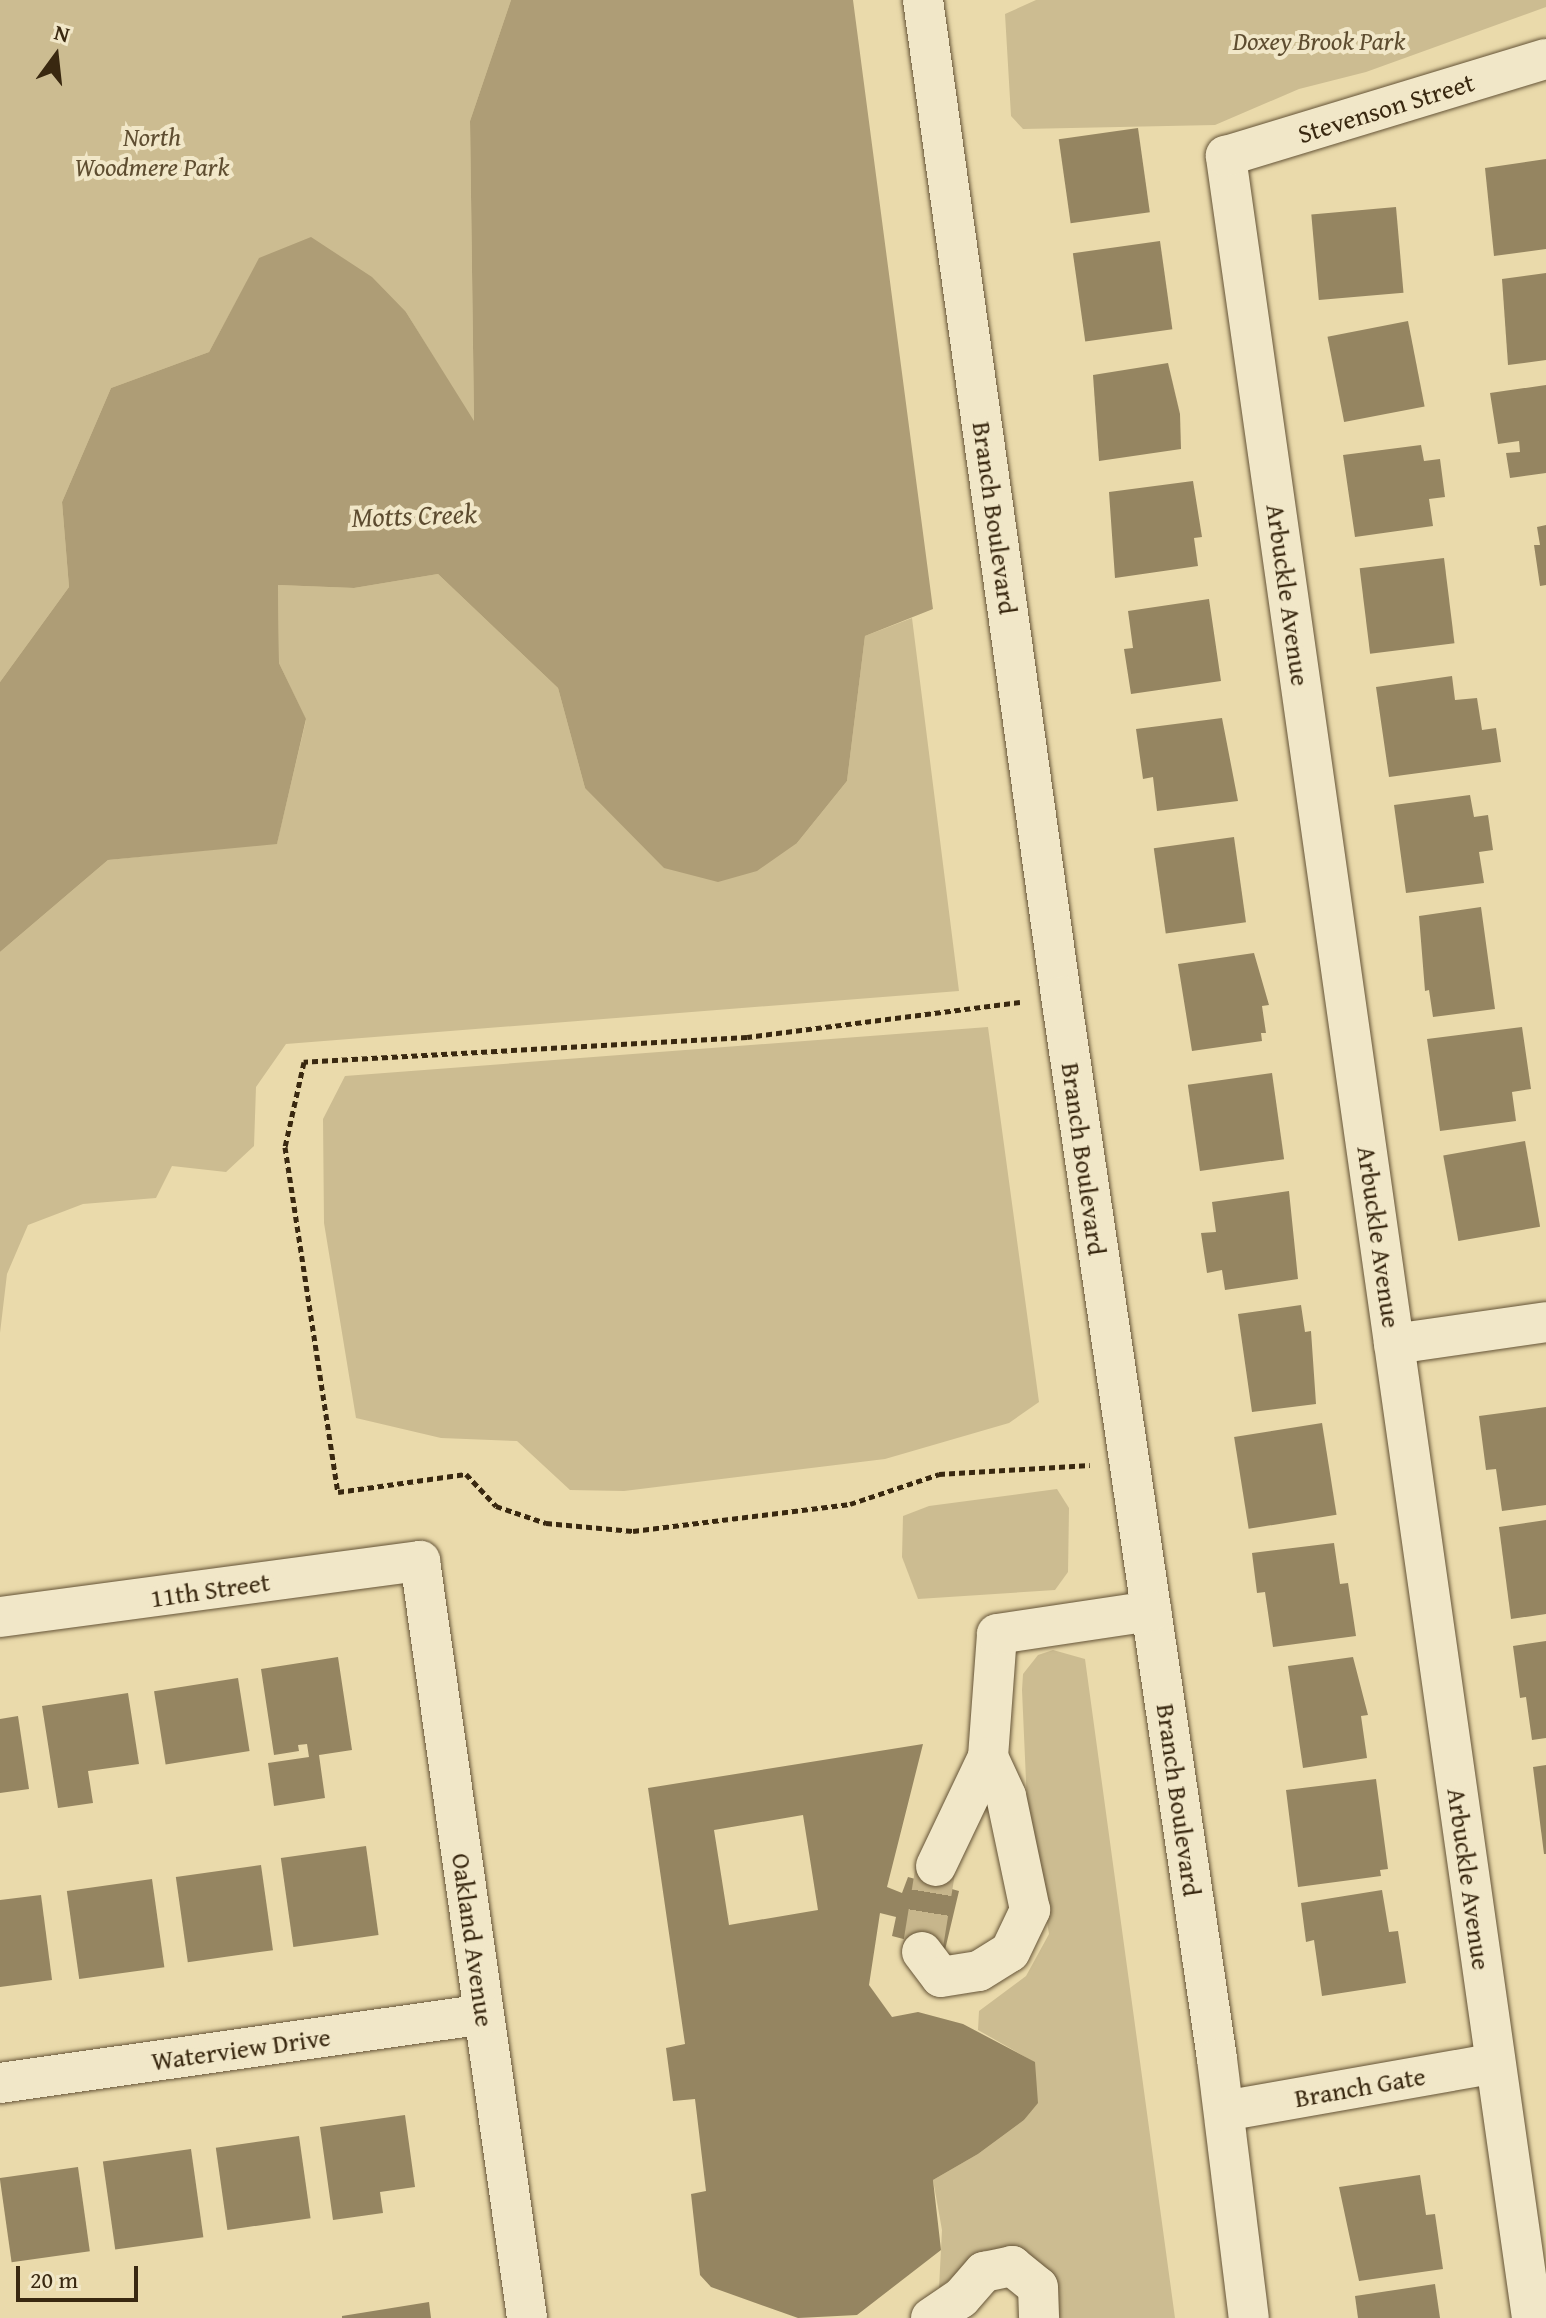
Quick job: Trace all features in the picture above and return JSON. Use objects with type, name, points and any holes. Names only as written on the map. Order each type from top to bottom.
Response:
[{"type":"street","name":"Branch Boulevard","points":[[923,0],[1061,996],[1224,2111],[1249,2318]]},
{"type":"street","name":"Stevenson Street","points":[[1226,156],[1546,59]]},
{"type":"street","name":"Arbuckle Avenue","points":[[1226,156],[1532,2318]]},
{"type":"street","points":[[1394,1344],[1546,1322]]},
{"type":"street","name":"11th Street","points":[[0,1617],[420,1561]]},
{"type":"street","name":"Oakland Avenue","points":[[420,1561],[527,2318]]},
{"type":"street","points":[[936,1866],[988,1757],[997,1634],[1151,1611]]},
{"type":"street","points":[[922,1952],[941,1977],[979,1971],[1010,1952],[1030,1910],[1006,1796],[988,1757]]},
{"type":"street","name":"Waterview Drive","points":[[0,2083],[482,2014]]},
{"type":"street","name":"Branch Gate","points":[[1224,2111],[1495,2063]]},
{"type":"street","points":[[931,2318],[961,2298],[984,2272],[1012,2266],[1038,2287],[1039,2318]]},
{"type":"path","points":[[1061,996],[747,1037],[304,1062],[285,1147],[338,1492],[466,1474],[496,1506],[546,1523],[633,1531],[850,1504],[939,1474],[1129,1465]]},
{"type":"green space","name":"North Woodmere Park","points":[[0,0],[511,0],[470,121],[474,423],[406,312],[260,258],[209,352],[111,388],[62,502],[69,587],[0,682]]},
{"type":"green space","name":"Doxey Brook Park","points":[[1036,0],[1546,0],[1546,7],[1366,72],[1299,89],[1215,125],[1023,129],[1011,116],[1005,14]]},
{"type":"green space","points":[[438,574],[558,688],[585,788],[797,843],[847,781],[865,636],[912,618],[959,991],[286,1044],[256,1087],[254,1146],[226,1172],[172,1166],[156,1198],[83,1204],[28,1225],[7,1274],[0,1333],[0,952],[108,860],[277,843],[306,720],[279,663],[278,585],[354,588]]},
{"type":"green space","points":[[988,1027],[1039,1402],[1009,1423],[885,1459],[624,1491],[570,1490],[517,1441],[441,1438],[356,1418],[324,1223],[323,1119],[345,1076]]},
{"type":"green space","points":[[1057,1489],[1069,1508],[1068,1572],[1055,1590],[918,1599],[902,1557],[903,1516],[929,1506]]},
{"type":"green space","points":[[1053,1650],[1085,1659],[1175,2318],[1060,2318],[1051,2283],[1011,2252],[986,2250],[939,2288],[942,2230],[933,2180],[978,2154],[1024,2120],[1037,2103],[1034,2062],[978,2030],[979,2011],[1026,1976],[1049,1934],[1027,1803],[1022,1690],[1023,1674],[1038,1655]]},
{"type":"water","name":"Motts Creek","points":[[511,0],[853,0],[933,609],[865,636],[847,781],[797,843],[757,871],[718,882],[664,868],[585,788],[558,688],[438,574],[354,588],[278,585],[279,663],[306,719],[277,844],[108,860],[0,952],[0,682],[69,587],[62,502],[111,388],[209,352],[259,258],[311,237],[372,277],[406,312],[474,421],[470,121]]},
{"type":"building","points":[[1138,128],[1150,212],[1071,223],[1059,139]]},
{"type":"building","points":[[1546,159],[1546,249],[1494,256],[1485,168]]},
{"type":"building","points":[[1396,207],[1403,293],[1319,300],[1311,214]]},
{"type":"building","points":[[1160,241],[1172,329],[1085,341],[1073,253]]},
{"type":"building","points":[[1546,273],[1546,360],[1508,365],[1502,279]]},
{"type":"building","points":[[1408,321],[1425,406],[1344,422],[1328,337]]},
{"type":"building","points":[[1168,363],[1180,414],[1181,449],[1099,461],[1093,375]]},
{"type":"building","points":[[1546,385],[1546,473],[1510,478],[1506,453],[1520,452],[1519,441],[1498,444],[1490,393]]},
{"type":"building","points":[[1421,445],[1424,461],[1440,459],[1445,497],[1429,499],[1433,526],[1355,537],[1343,455]]},
{"type":"building","points":[[1193,481],[1202,537],[1194,538],[1198,566],[1115,578],[1109,492]]},
{"type":"building","points":[[1546,525],[1546,585],[1540,586],[1534,545],[1540,545],[1537,527]]},
{"type":"building","points":[[1444,558],[1454,643],[1370,654],[1360,568]]},
{"type":"building","points":[[1209,599],[1221,681],[1131,694],[1124,649],[1133,648],[1128,611]]},
{"type":"building","points":[[1452,676],[1455,700],[1477,698],[1482,730],[1496,728],[1501,762],[1389,777],[1376,687]]},
{"type":"building","points":[[1222,718],[1238,801],[1157,811],[1153,777],[1143,779],[1136,729]]},
{"type":"building","points":[[1470,795],[1474,817],[1488,815],[1493,850],[1479,852],[1484,883],[1406,893],[1394,805]]},
{"type":"building","points":[[1234,837],[1246,922],[1166,933],[1154,848]]},
{"type":"building","points":[[1481,907],[1495,1009],[1433,1017],[1429,990],[1425,991],[1419,916]]},
{"type":"building","points":[[1254,953],[1269,1005],[1262,1006],[1266,1033],[1261,1033],[1262,1041],[1192,1051],[1178,964]]},
{"type":"building","points":[[1522,1027],[1531,1089],[1512,1092],[1516,1121],[1440,1131],[1427,1039]]},
{"type":"building","points":[[1272,1073],[1284,1159],[1200,1171],[1188,1085]]},
{"type":"building","points":[[1525,1141],[1540,1227],[1458,1241],[1443,1155]]},
{"type":"building","points":[[1289,1191],[1298,1279],[1225,1290],[1222,1270],[1207,1273],[1201,1233],[1216,1232],[1212,1202]]},
{"type":"building","points":[[1301,1305],[1305,1332],[1311,1331],[1316,1404],[1252,1412],[1238,1314]]},
{"type":"building","points":[[1546,1407],[1546,1505],[1502,1511],[1496,1469],[1486,1470],[1479,1416]]},
{"type":"building","points":[[1322,1423],[1337,1515],[1249,1529],[1234,1437]]},
{"type":"building","points":[[1546,1520],[1546,1614],[1511,1619],[1499,1527]]},
{"type":"building","points":[[1334,1543],[1340,1584],[1348,1583],[1356,1636],[1273,1647],[1265,1592],[1257,1593],[1252,1553]]},
{"type":"building","points":[[1546,1641],[1546,1738],[1532,1740],[1526,1697],[1520,1698],[1513,1646]]},
{"type":"building","points":[[338,1657],[352,1750],[319,1755],[325,1798],[274,1806],[268,1763],[309,1757],[307,1744],[298,1745],[299,1751],[274,1755],[261,1669]]},
{"type":"building","points":[[1353,1657],[1368,1715],[1361,1716],[1367,1758],[1303,1768],[1288,1666]]},
{"type":"building","points":[[238,1678],[250,1751],[166,1764],[154,1691]]},
{"type":"building","points":[[128,1693],[139,1764],[88,1771],[93,1803],[58,1808],[42,1706]]},
{"type":"building","points":[[18,1716],[29,1789],[0,1793],[0,1719]]},
{"type":"building","points":[[923,1744],[887,1887],[902,1893],[908,1877],[959,1891],[945,1950],[892,1936],[896,1917],[880,1913],[869,1985],[892,2017],[918,2012],[963,2024],[1035,2062],[1038,2103],[1024,2120],[978,2154],[933,2180],[941,2250],[857,2315],[798,2318],[711,2287],[700,2275],[691,2194],[706,2191],[695,2099],[673,2101],[666,2048],[685,2044],[648,1788]],"holes":[[[803,1815],[818,1910],[729,1925],[714,1830]]]},
{"type":"building","points":[[1546,1765],[1546,1854],[1544,1854],[1533,1767]]},
{"type":"building","points":[[1376,1779],[1388,1869],[1380,1870],[1381,1876],[1298,1887],[1286,1790]]},
{"type":"building","points":[[366,1846],[379,1935],[293,1947],[281,1858]]},
{"type":"building","points":[[261,1865],[273,1950],[188,1962],[176,1877]]},
{"type":"building","points":[[152,1879],[164,1967],[79,1979],[67,1891]]},
{"type":"building","points":[[1382,1890],[1389,1932],[1398,1931],[1406,1983],[1322,1996],[1314,1940],[1306,1942],[1301,1903]]},
{"type":"building","points":[[41,1895],[52,1980],[0,1987],[0,1900]]},
{"type":"building","points":[[405,2115],[415,2187],[380,2192],[383,2213],[333,2220],[320,2127]]},
{"type":"building","points":[[299,2136],[311,2218],[227,2230],[216,2148]]},
{"type":"building","points":[[191,2149],[203,2237],[115,2250],[103,2161]]},
{"type":"building","points":[[78,2167],[90,2251],[12,2262],[0,2178]]},
{"type":"building","points":[[1420,2175],[1426,2215],[1435,2214],[1443,2269],[1359,2281],[1339,2187]]},
{"type":"building","points":[[1435,2284],[1440,2318],[1358,2318],[1355,2296]]},
{"type":"building","points":[[429,2302],[431,2318],[342,2318],[342,2316]]},
{"type":"tunnel","points":[[922,1952],[936,1866]]}]
